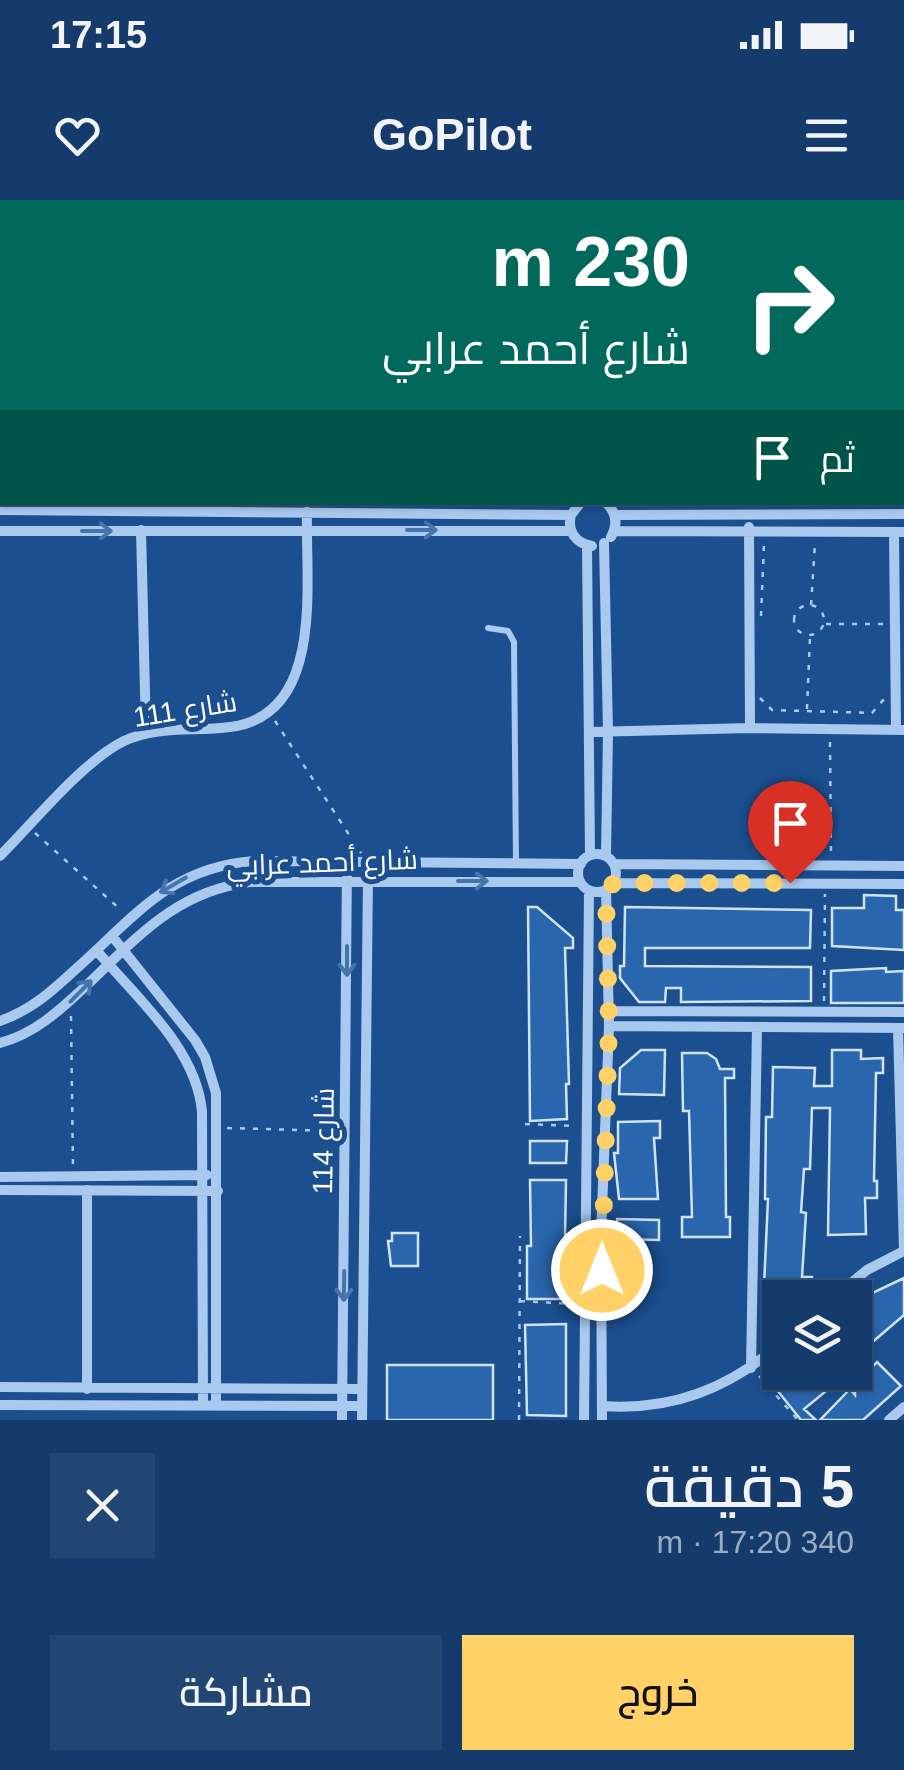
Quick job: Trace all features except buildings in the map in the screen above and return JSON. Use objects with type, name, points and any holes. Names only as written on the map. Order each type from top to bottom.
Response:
[{"type":"highway","points":[[845,200],[889,200]]},
{"type":"street","points":[[578,505],[570,515],[574,538],[587,545],[604,543]]},
{"type":"street","points":[[602,1420],[601,1236],[610,887],[604,543],[614,531],[615,515],[607,505]]},
{"type":"street","points":[[0,510],[570,515]]},
{"type":"street","name":"شارع 111","points":[[0,856],[104,753],[146,733],[231,727],[269,711],[288,692],[301,667],[308,512]]},
{"type":"street","points":[[615,515],[904,514]]},
{"type":"street","points":[[750,516],[750,728]]},
{"type":"street","points":[[142,530],[146,733]]},
{"type":"street","points":[[0,532],[570,531]]},
{"type":"street","points":[[590,732],[900,730],[899,532],[614,531]]},
{"type":"street","points":[[584,1420],[588,1126],[584,886],[590,732],[587,545]]},
{"type":"street","points":[[610,860],[904,866]]},
{"type":"street","name":"شارع أحمد عرابي","points":[[0,1020],[34,1006],[172,884],[212,867],[254,862],[516,864],[610,860]]},
{"type":"street","name":"شارع 114","points":[[342,1420],[347,863]]},
{"type":"street","name":"شارع 114","points":[[362,1420],[368,864]]},
{"type":"street","name":"شارع أحمد عرابي","points":[[0,1043],[31,1031],[70,1001],[164,914],[214,888],[250,882],[368,880],[610,887]]},
{"type":"street","points":[[610,887],[904,884]]},
{"type":"street","points":[[112,936],[205,1056],[216,1092],[216,1404]]},
{"type":"street","points":[[97,951],[177,1046],[194,1075],[202,1112],[203,1405]]},
{"type":"street","points":[[609,1011],[904,1012]]},
{"type":"street","points":[[609,1026],[901,1028],[904,1251],[855,1280]]},
{"type":"street","points":[[751,1368],[757,1027]]},
{"type":"street","points":[[346,1098],[364,1097]]},
{"type":"street","points":[[0,1176],[218,1175]]},
{"type":"street","points":[[0,1190],[218,1191]]},
{"type":"street","points":[[86,1190],[87,1388]]},
{"type":"street","points":[[586,1236],[601,1236]]},
{"type":"street","points":[[602,1406],[634,1408],[672,1402],[709,1390],[762,1359]]},
{"type":"street","points":[[0,1388],[362,1388]]},
{"type":"street","points":[[0,1404],[362,1406]]},
{"type":"street","points":[[888,1420],[904,1407]]},
{"type":"lane","points":[[488,628],[504,629],[513,638],[516,864]]},
{"type":"path","points":[[761,622],[765,532]]},
{"type":"path","points":[[811,604],[816,532]]},
{"type":"path","points":[[811,604],[822,611],[824,624],[810,636],[797,630],[794,623],[798,609],[811,604]]},
{"type":"path","points":[[824,624],[887,624]]},
{"type":"path","points":[[806,712],[810,636]]},
{"type":"path","points":[[758,694],[772,710],[806,712],[872,712],[884,698]]},
{"type":"path","points":[[269,711],[368,864]]},
{"type":"path","points":[[830,730],[830,864]]},
{"type":"path","points":[[28,828],[130,919]]},
{"type":"path","points":[[824,1012],[825,883]]},
{"type":"path","points":[[70,1001],[73,1174]]},
{"type":"path","points":[[525,1124],[588,1126]]},
{"type":"path","points":[[217,1128],[346,1131]]},
{"type":"path","points":[[519,1420],[520,1236]]},
{"type":"path","points":[[520,1301],[587,1304]]},
{"type":"path","points":[[751,1368],[798,1420]]},
{"type":"route","points":[[602,1270],[609,1026],[606,890],[614,883],[790,883]]}]
